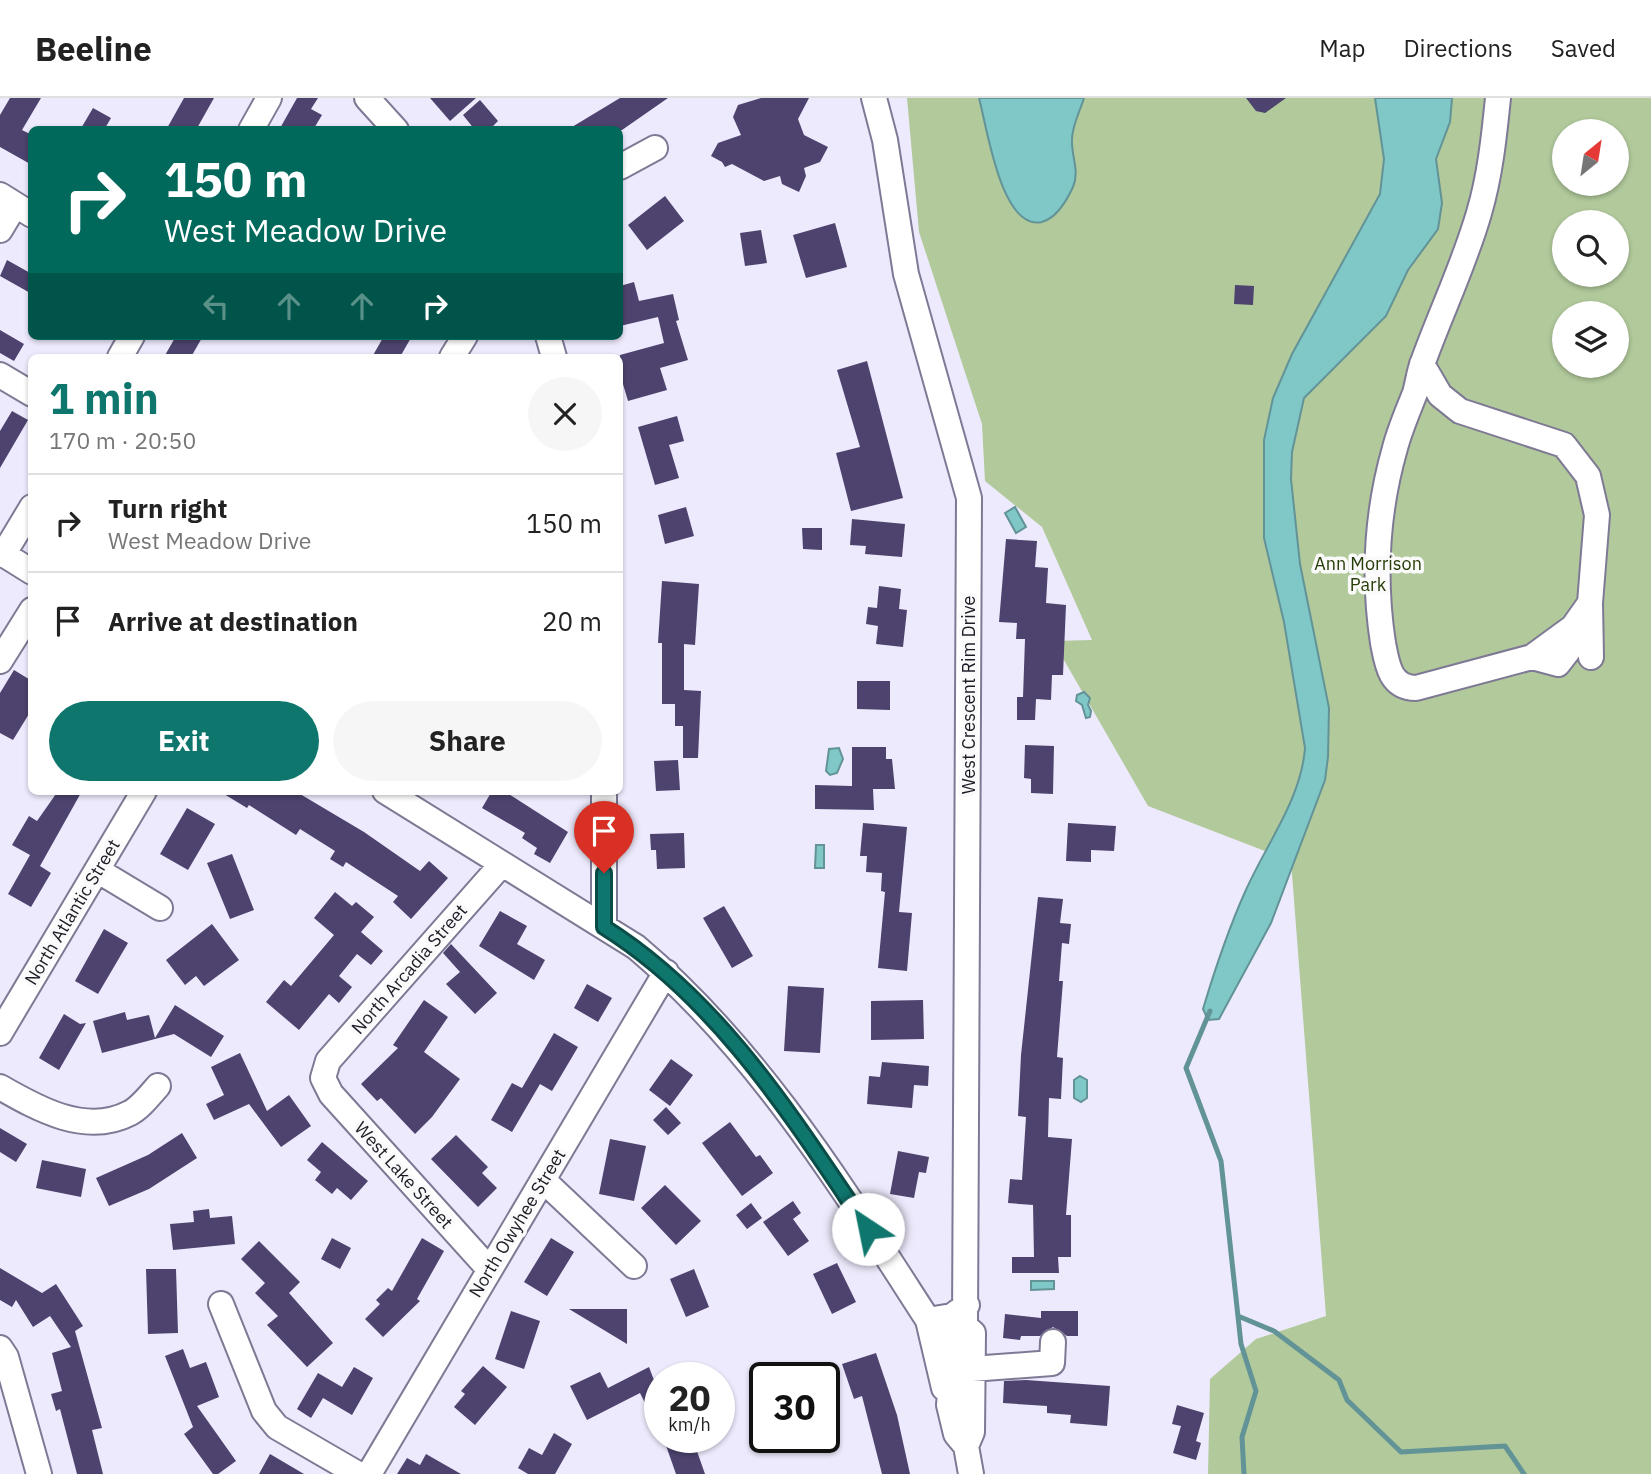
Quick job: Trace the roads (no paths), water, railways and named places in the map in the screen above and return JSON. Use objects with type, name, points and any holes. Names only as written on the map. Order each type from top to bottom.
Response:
[{"type":"street","points":[[253,126],[269,98]]},
{"type":"street","points":[[367,98],[392,126]]},
{"type":"street","name":"West Crescent Rim Drive","points":[[874,98],[885,140],[906,274],[969,498],[966,1315],[973,1333],[948,1405],[956,1434],[966,1446],[971,1474]]},
{"type":"street","points":[[1422,364],[1440,395],[1460,411],[1553,440],[1564,445],[1578,459],[1593,490],[1597,515],[1591,614],[1573,655],[1532,657],[1416,688],[1406,688],[1396,682],[1387,665],[1378,612],[1377,559],[1384,494],[1395,447],[1422,364],[1464,264],[1480,211],[1492,154],[1498,98]]},
{"type":"street","points":[[623,165],[655,148]]},
{"type":"street","points":[[0,230],[16,205]]},
{"type":"street","points":[[0,375],[28,392]]},
{"type":"street","points":[[28,513],[2,554],[28,570]]},
{"type":"street","points":[[1532,657],[1591,614]]},
{"type":"street","points":[[0,661],[28,616]]},
{"type":"street","name":"North Atlantic Street","points":[[0,1033],[142,795]]},
{"type":"street","points":[[391,795],[636,947],[719,1024],[775,1091],[928,1320],[963,1363],[1052,1363],[1052,1342]]},
{"type":"street","points":[[604,795],[604,927]]},
{"type":"street","name":"North Arcadia Street","points":[[323,1078],[328,1062],[502,864]]},
{"type":"street","points":[[97,870],[160,908]]},
{"type":"street","name":"North Owyhee Street","points":[[369,1474],[666,972]]},
{"type":"street","name":"West Lake Street","points":[[323,1078],[331,1094],[489,1269]]},
{"type":"street","points":[[0,1087],[33,1106],[65,1118],[98,1122],[131,1113],[158,1086]]},
{"type":"street","points":[[543,1180],[634,1266]]},
{"type":"street","points":[[221,1304],[264,1411],[277,1427],[358,1474]]},
{"type":"street","points":[[928,1320],[966,1315]]},
{"type":"street","points":[[928,1320],[948,1405]]},
{"type":"street","points":[[0,1348],[6,1357],[39,1474]]},
{"type":"street","name":"West Crescent Rim Drive","points":[[963,1363],[972,1395],[972,1432],[966,1446]]},
{"type":"waterway","points":[[1210,1011],[1186,1068],[1221,1161],[1241,1344],[1256,1391],[1242,1437],[1244,1474]]},
{"type":"waterway","points":[[1238,1316],[1274,1331],[1339,1380],[1347,1400],[1401,1452],[1505,1446],[1524,1474]]},
{"type":"park label","name":"Ann Morrison Park","points":[[1368,573]]}]
